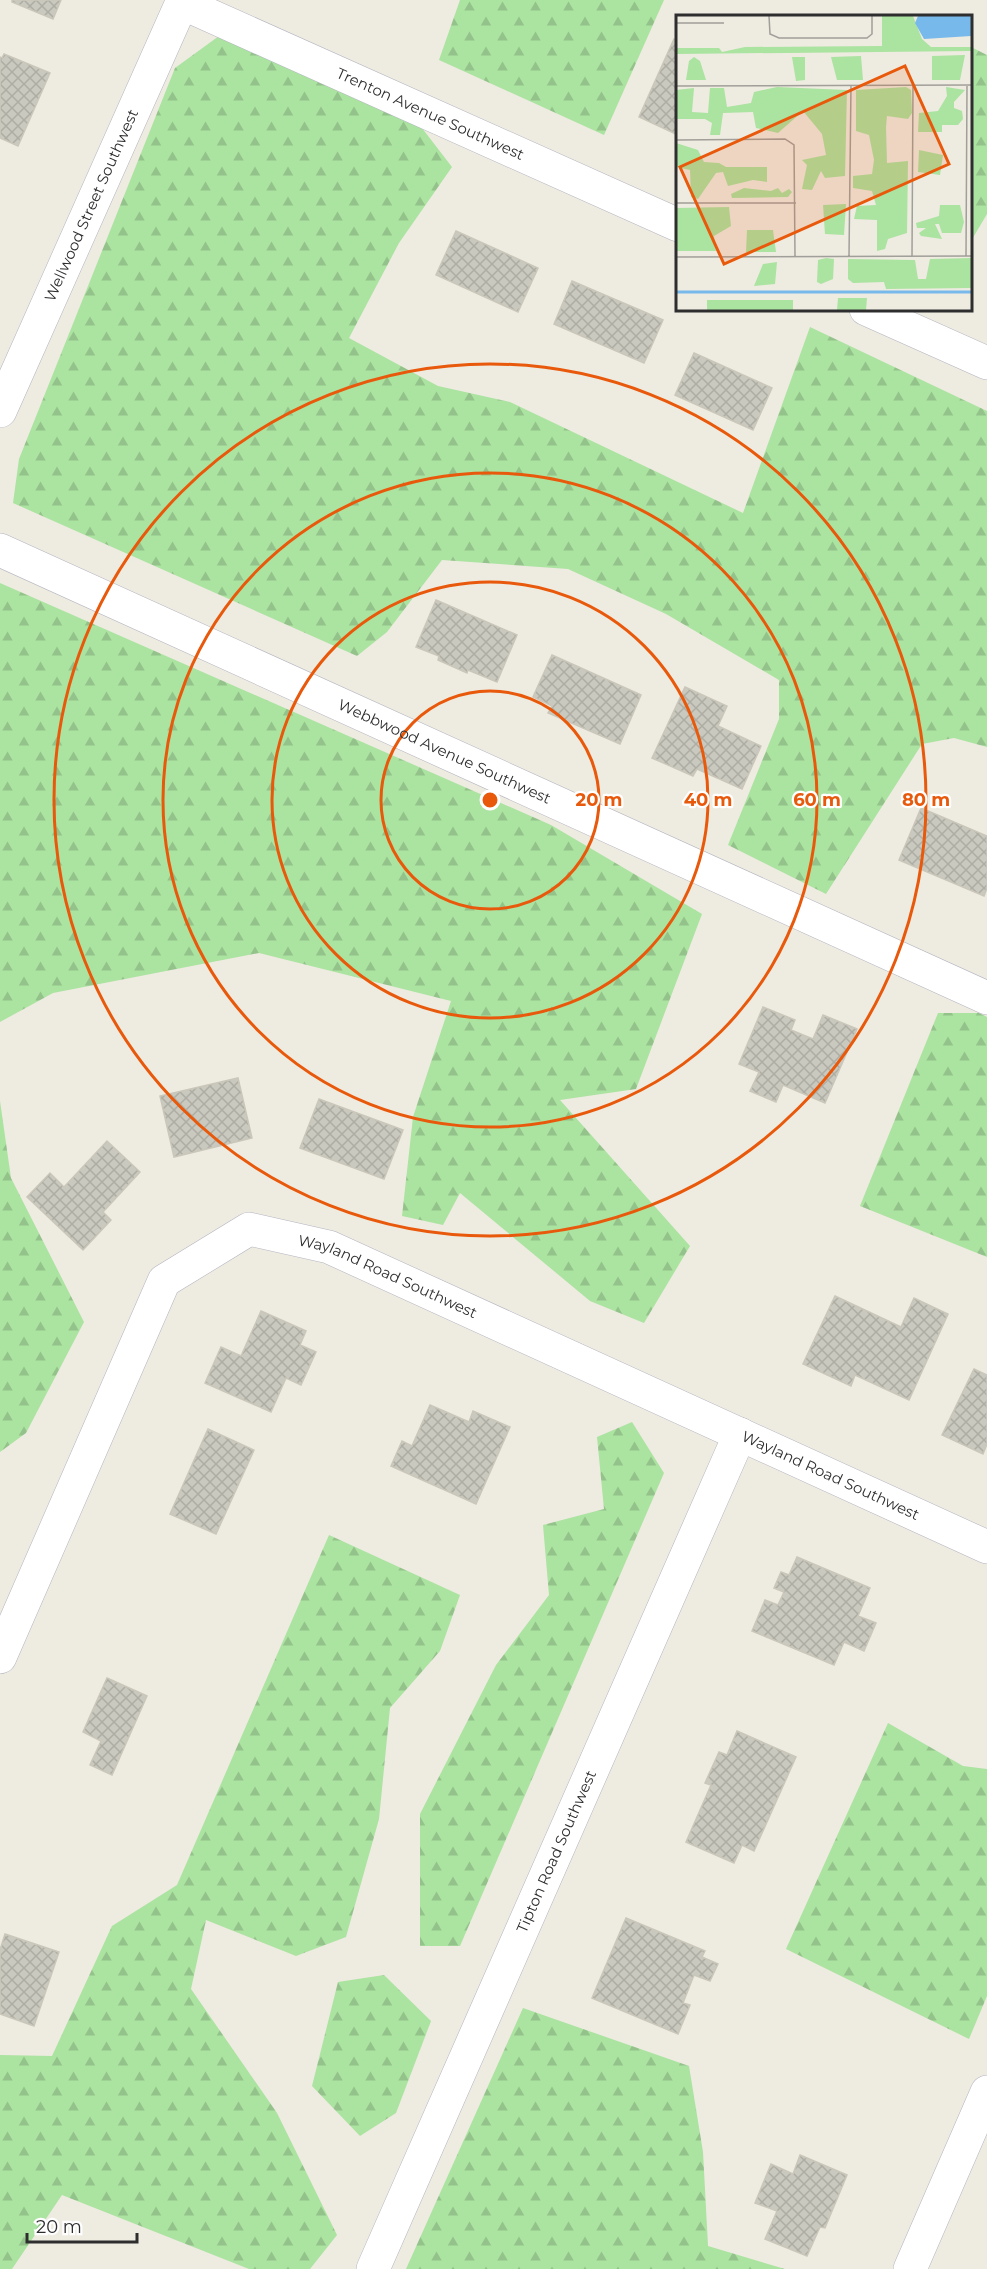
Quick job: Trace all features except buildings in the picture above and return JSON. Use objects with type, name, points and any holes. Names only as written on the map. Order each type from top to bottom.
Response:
[{"type":"street","name":"Trenton Avenue Southwest","points":[[182,1],[676,224]]},
{"type":"street","name":"Wellwood Street Southwest","points":[[0,411],[182,1]]},
{"type":"street","points":[[868,310],[987,363]]},
{"type":"street","name":"Webbwood Avenue Southwest","points":[[0,550],[987,998]]},
{"type":"street","name":"Wayland Road Southwest","points":[[0,1658],[164,1281],[249,1228],[329,1246],[987,1547]]},
{"type":"street","name":"Tipton Road Southwest","points":[[373,2269],[740,1434]]},
{"type":"street","points":[[910,2269],[987,2092]]},
{"type":"green space","points":[[460,0],[664,0],[604,135],[439,60]]},
{"type":"green space","points":[[219,36],[415,119],[452,167],[399,243],[349,338],[438,386],[510,402],[743,513],[810,327],[987,411],[987,747],[954,738],[922,744],[826,894],[728,845],[779,719],[779,680],[666,614],[568,569],[442,560],[387,632],[357,656],[13,503],[19,459],[175,68]]},
{"type":"green space","points":[[972,48],[987,55],[987,214],[972,239]]},
{"type":"green space","points":[[0,583],[551,825],[702,914],[636,1089],[560,1100],[690,1246],[644,1323],[590,1301],[460,1193],[443,1225],[402,1216],[413,1117],[451,1001],[259,953],[53,993],[0,1022]]},
{"type":"green space","points":[[938,1013],[979,1013],[987,1017],[987,1257],[860,1206]]},
{"type":"green space","points":[[0,1101],[11,1178],[84,1322],[26,1433],[0,1452]]},
{"type":"green space","points":[[632,1422],[664,1473],[460,1946],[420,1946],[420,1814],[496,1665],[549,1595],[543,1525],[604,1509],[597,1437]]},
{"type":"green space","points":[[329,1535],[460,1595],[440,1651],[390,1708],[379,1819],[346,1937],[296,1956],[206,1920],[191,1989],[277,2113],[337,2235],[310,2269],[249,2269],[62,2195],[12,2269],[0,2269],[0,2055],[52,2056],[112,1926],[177,1885]]},
{"type":"green space","points":[[888,1723],[963,1766],[987,1769],[987,1996],[969,2039],[786,1949]]},
{"type":"green space","points":[[384,1975],[431,2021],[396,2113],[360,2136],[312,2086],[338,1982]]},
{"type":"green space","points":[[523,2008],[689,2066],[703,2152],[708,2246],[785,2269],[406,2269]]}]
